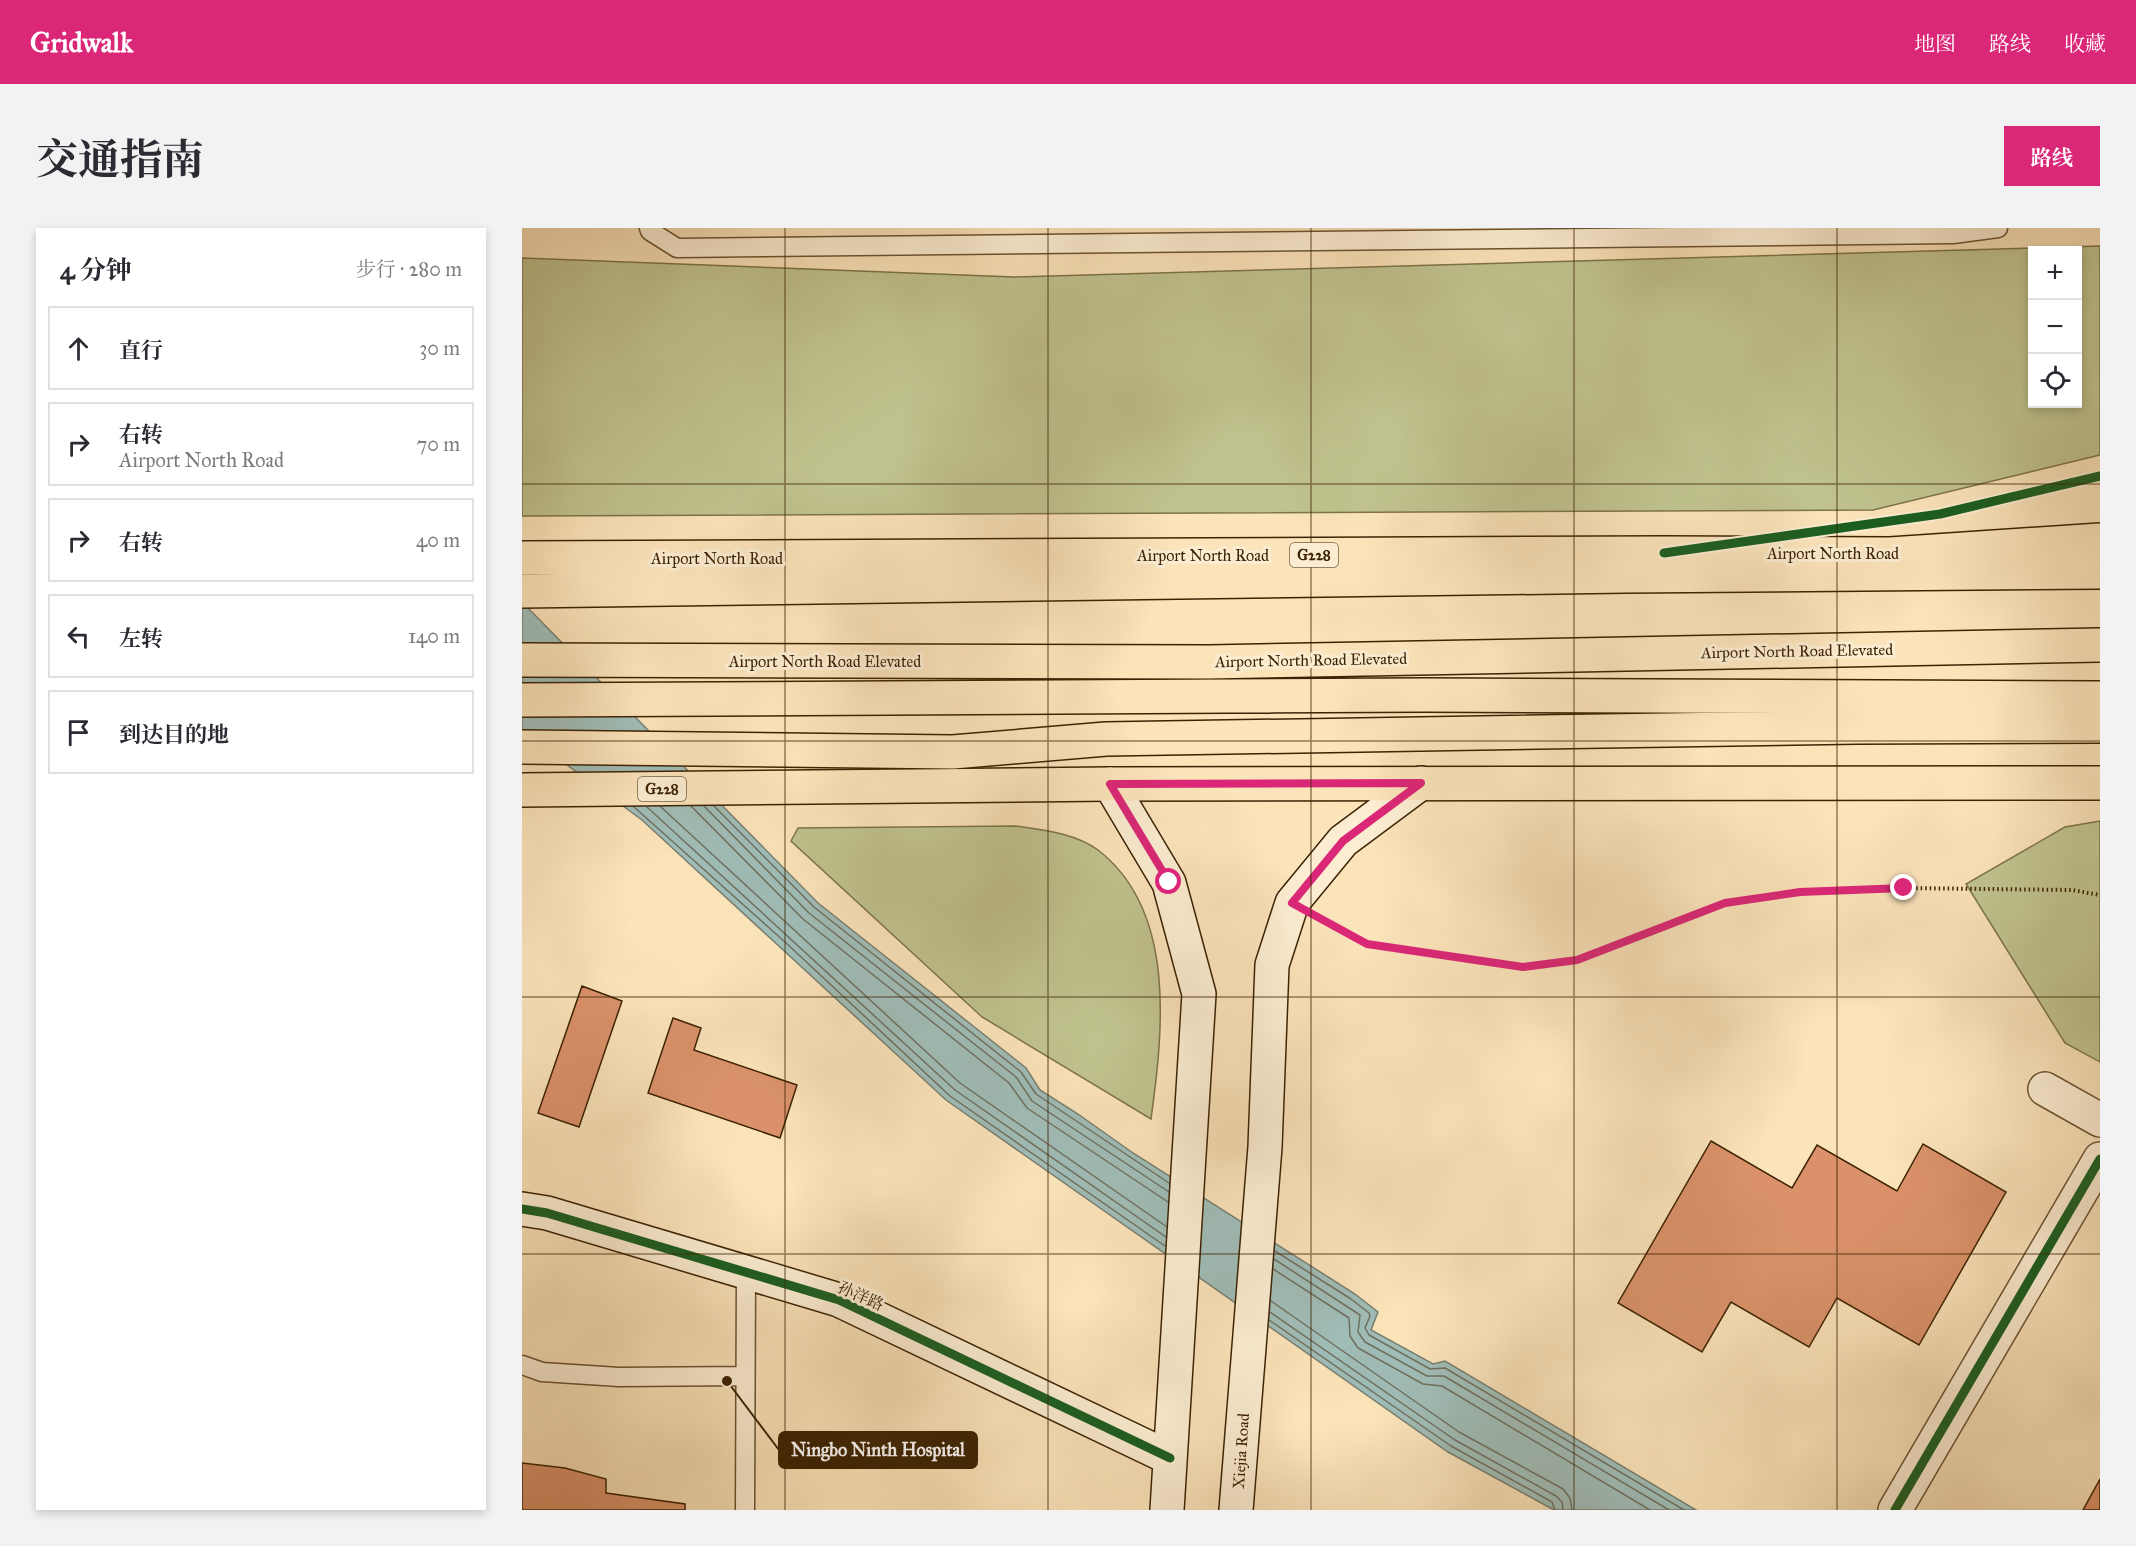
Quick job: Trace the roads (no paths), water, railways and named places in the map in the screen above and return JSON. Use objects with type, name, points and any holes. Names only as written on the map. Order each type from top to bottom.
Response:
[{"type":"main road","name":"Airport North Road","points":[[525,558],[1890,554],[2100,540]]},
{"type":"main road","points":[[522,591],[2100,572]]},
{"type":"main road","name":"Airport North Road Elevated","points":[[522,660],[1209,662],[2100,645]]},
{"type":"main road","points":[[522,700],[1413,695],[2100,698]]},
{"type":"main road","points":[[522,747],[953,752],[1106,740],[1857,727],[2100,726]]},
{"type":"main road","name":"Xiejia Road","points":[[1238,1509],[1265,1147],[1272,965],[1292,903],[1343,841],[1421,783]]},
{"type":"main road","name":"G228","points":[[537,790],[1110,784],[2100,783]]},
{"type":"main road","points":[[1110,784],[1169,882],[1199,994],[1167,1510]]},
{"type":"main road","points":[[2045,1089],[2100,1120]]},
{"type":"main road","points":[[1895,1510],[2100,1159]]},
{"type":"main road","name":"孙洋路","points":[[522,1209],[547,1213],[839,1300],[1170,1458]]},
{"type":"lane","points":[[649,228],[677,248],[1016,236],[1953,234],[1998,228]]},
{"type":"lane","points":[[745,1510],[746,1273]]},
{"type":"lane","points":[[522,1365],[542,1372],[619,1377],[745,1376]]},
{"type":"water","points":[[522,602],[818,903],[1026,1068],[1040,1090],[1133,1153],[1355,1294],[1378,1312],[1371,1330],[1433,1364],[1445,1361],[1696,1510],[1554,1510],[1448,1452],[946,1100],[642,820],[522,732]]},
{"type":"place","name":"Ningbo Ninth Hospital","points":[[727,1381]]}]
